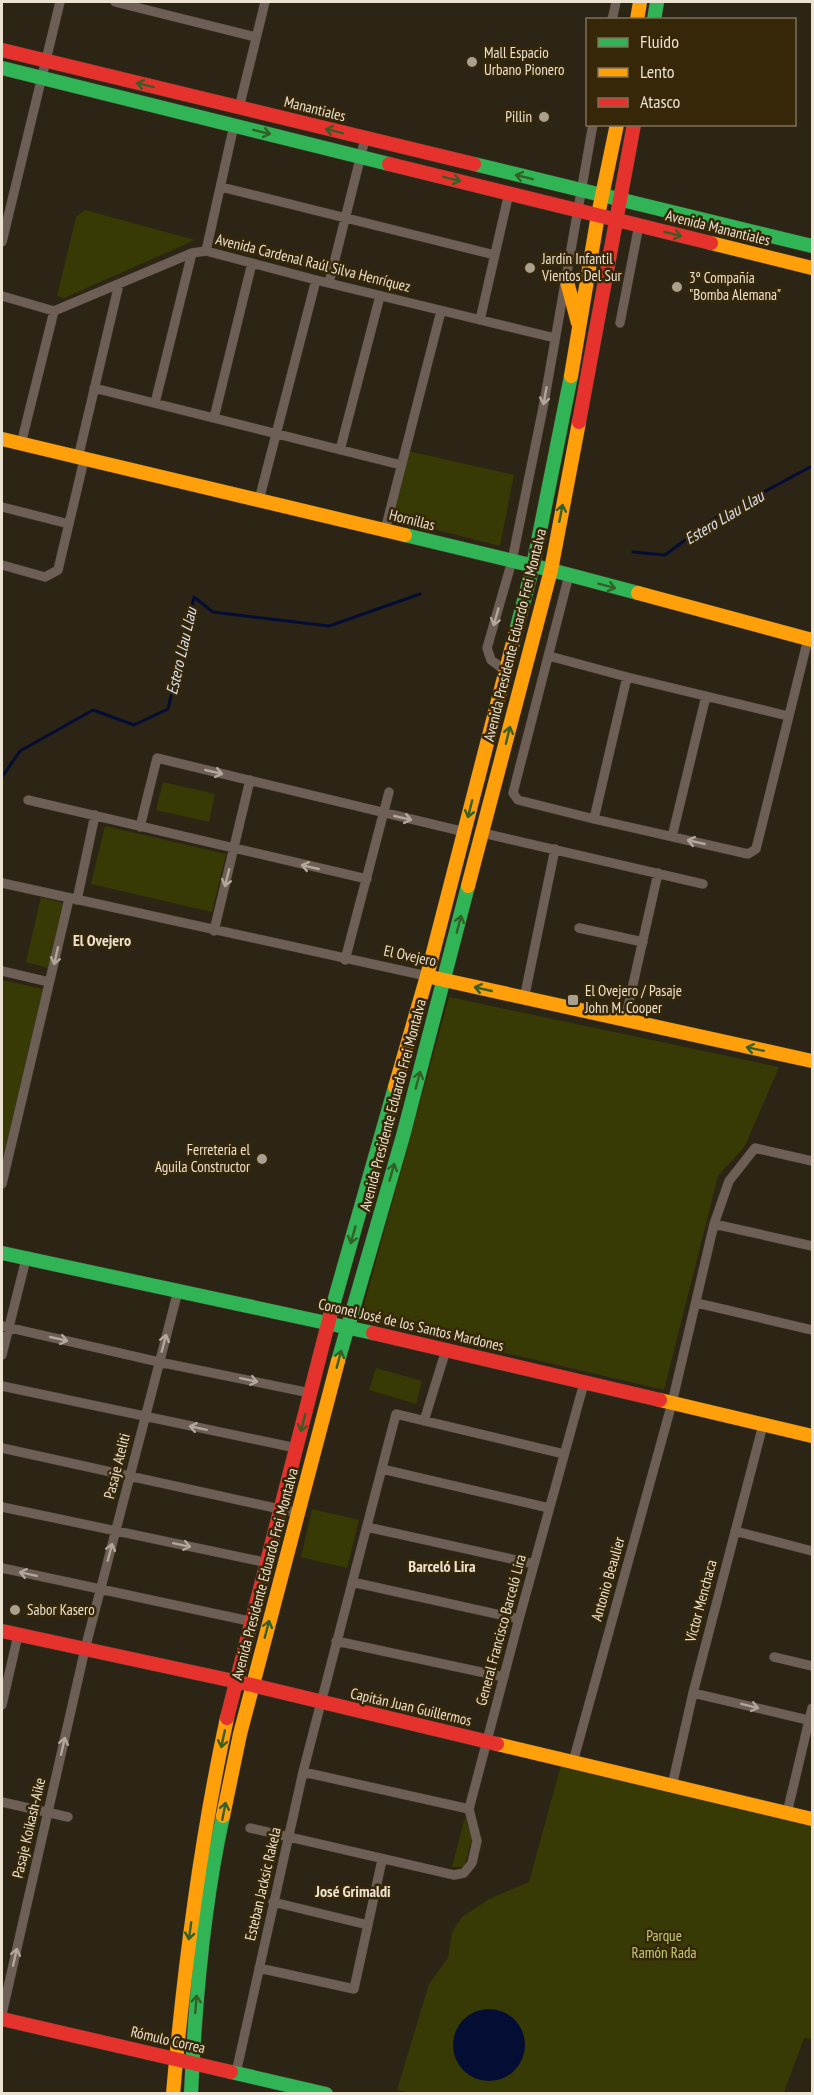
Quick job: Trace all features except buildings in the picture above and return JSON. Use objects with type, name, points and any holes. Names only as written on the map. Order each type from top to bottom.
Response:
[{"type":"main road","points":[[637,18],[640,2]]},
{"type":"main road","points":[[654,18],[657,2]]},
{"type":"main road","name":"Manantiales","points":[[2,50],[620,200]]},
{"type":"main road","points":[[2,68],[616,219]]},
{"type":"main road","name":"Avenida Presidente Eduardo Frei Montalva","points":[[173,2094],[175,2059],[196,1887],[235,1682],[264,1562],[280,1509],[328,1322],[427,976],[533,566],[564,418],[598,215],[617,126]]},
{"type":"main road","name":"Avenida Presidente Eduardo Frei Montalva","points":[[191,2094],[199,1972],[211,1882],[229,1784],[252,1685],[347,1327],[403,1136],[551,570],[634,126]]},
{"type":"main road","name":"Avenida Manantiales","points":[[620,200],[813,246]]},
{"type":"main road","name":"Avenida Manantiales","points":[[616,219],[813,268]]},
{"type":"main road","points":[[566,278],[579,327]]},
{"type":"main road","name":"Hornillas","points":[[2,439],[551,570],[810,640]]},
{"type":"main road","name":"El Ovejero","points":[[427,976],[813,1061]]},
{"type":"main road","name":"Coronel José de los Santos Mardones","points":[[2,1253],[328,1322],[813,1436]]},
{"type":"main road","name":"Capitán Juan Guillermos","points":[[2,1631],[252,1685],[813,1819]]},
{"type":"main road","name":"Rómulo Correa","points":[[2,2019],[326,2094]]},
{"type":"street","points":[[2,242],[60,2]]},
{"type":"street","points":[[115,2],[255,37]]},
{"type":"street","points":[[239,108],[265,2]]},
{"type":"street","points":[[612,18],[616,2]]},
{"type":"street","points":[[206,251],[234,125]]},
{"type":"street","name":"Avenida Presidente Eduardo Frei Montalva","points":[[506,671],[491,660],[487,648],[512,561],[593,126]]},
{"type":"street","points":[[329,284],[365,139]]},
{"type":"street","points":[[220,187],[495,255]]},
{"type":"street","points":[[480,320],[509,193]]},
{"type":"street","points":[[620,323],[639,225]]},
{"type":"street","name":"Avenida Cardenal Raúl Silva Henríquez","points":[[54,311],[192,254],[206,251],[329,284],[555,338]]},
{"type":"street","points":[[155,403],[192,254]]},
{"type":"street","points":[[214,418],[252,264]]},
{"type":"street","points":[[259,500],[316,280]]},
{"type":"street","points":[[2,565],[45,577],[58,570],[69,524],[94,388],[119,284]]},
{"type":"street","points":[[2,296],[54,311],[21,444]]},
{"type":"street","points":[[340,450],[380,296]]},
{"type":"street","points":[[385,530],[441,311]]},
{"type":"street","points":[[94,388],[401,465]]},
{"type":"street","points":[[2,507],[69,524]]},
{"type":"street","points":[[569,575],[513,795],[518,800],[748,854],[753,852],[756,849],[788,716],[810,640]]},
{"type":"street","points":[[549,656],[788,716]]},
{"type":"street","points":[[594,819],[627,677]]},
{"type":"street","points":[[672,837],[706,696]]},
{"type":"street","points":[[140,827],[157,758],[465,832]]},
{"type":"street","points":[[214,931],[250,780]]},
{"type":"street","points":[[345,960],[389,792]]},
{"type":"street","points":[[28,800],[367,879]]},
{"type":"street","points":[[2,1184],[3,1171],[49,982],[95,815]]},
{"type":"street","points":[[483,833],[703,884]]},
{"type":"street","points":[[524,999],[555,849]]},
{"type":"street","points":[[625,1020],[658,873]]},
{"type":"street","name":"El Ovejero","points":[[2,883],[345,960],[427,976]]},
{"type":"street","points":[[579,928],[643,942]]},
{"type":"street","points":[[2,971],[49,982]]},
{"type":"street","name":"Antonio Beaulier","points":[[573,1762],[672,1403],[714,1224],[729,1181],[755,1148],[813,1161]]},
{"type":"street","points":[[714,1224],[813,1246]]},
{"type":"street","points":[[2,1355],[5,1327],[26,1259]]},
{"type":"street","name":"Pasaje Ateliti","points":[[85,1649],[178,1291]]},
{"type":"street","points":[[697,1303],[813,1330]]},
{"type":"street","points":[[5,1327],[310,1393]]},
{"type":"street","points":[[446,1350],[424,1421],[564,1454]]},
{"type":"street","name":"General Francisco Barceló Lira","points":[[382,1860],[454,1875],[464,1873],[472,1863],[477,1841],[469,1809],[584,1383]]},
{"type":"street","points":[[2,1386],[296,1448]]},
{"type":"street","name":"Esteban Jacksic Rakela","points":[[236,2073],[303,1772],[396,1414],[424,1421]]},
{"type":"street","name":"Víctor Menchaca","points":[[672,1786],[693,1692],[764,1425]]},
{"type":"street","points":[[2,1448],[298,1513]]},
{"type":"street","points":[[382,1469],[549,1508]]},
{"type":"street","points":[[2,1507],[264,1562]]},
{"type":"street","points":[[367,1527],[534,1564]]},
{"type":"street","points":[[735,1531],[813,1551]]},
{"type":"street","points":[[2,1568],[249,1621]]},
{"type":"street","points":[[352,1582],[519,1619]]},
{"type":"street","points":[[2,1705],[18,1635]]},
{"type":"street","points":[[336,1641],[504,1677]]},
{"type":"street","name":"Pasaje Koikash-Aike","points":[[2,2014],[85,1649]]},
{"type":"street","points":[[774,1657],[813,1666]]},
{"type":"street","points":[[693,1692],[811,1721]]},
{"type":"street","points":[[787,1813],[813,1708]]},
{"type":"street","points":[[303,1772],[469,1809]]},
{"type":"street","points":[[2,1802],[68,1817]]},
{"type":"street","points":[[250,1828],[382,1860],[354,1989],[260,1968]]},
{"type":"street","points":[[273,1902],[368,1925]]},
{"type":"green space","points":[[85,210],[195,240],[64,298],[57,296],[76,217]]},
{"type":"green space","points":[[408,451],[514,475],[500,546],[393,519]]},
{"type":"green space","points":[[163,782],[215,794],[209,822],[156,810]]},
{"type":"green space","points":[[105,826],[226,854],[212,912],[91,884]]},
{"type":"green space","points":[[41,897],[63,903],[48,968],[26,962]]},
{"type":"green space","points":[[2,980],[43,989],[3,1159],[2,1158]]},
{"type":"green space","points":[[449,997],[779,1067],[745,1146],[718,1176],[664,1390],[360,1319]]},
{"type":"green space","points":[[376,1368],[422,1381],[416,1404],[369,1390]]},
{"type":"green space","points":[[312,1509],[359,1520],[347,1568],[301,1557]]},
{"type":"green space","name":"Parque Ramón Rada","points":[[561,1765],[812,1823],[812,2039],[804,2038],[784,2093],[415,2094],[397,2090],[429,1984],[448,1958],[452,1932],[462,1917],[489,1899],[529,1882]]},
{"type":"green space","points":[[465,1817],[472,1839],[464,1867],[452,1867]]},
{"type":"water","points":[[482,2009],[496,2009],[515,2019],[525,2038],[525,2052],[515,2071],[496,2081],[482,2081],[463,2071],[453,2052],[453,2038],[463,2019]]},
{"type":"waterway","name":"Estero Llau Llau","points":[[633,552],[665,555],[712,520],[812,466]]},
{"type":"waterway","name":"Estero Llau Llau","points":[[2,777],[20,751],[93,710],[134,725],[168,709],[194,597],[213,612],[329,626],[420,594]]},
{"type":"traffic: fast","points":[[654,18],[657,2]]},
{"type":"traffic: fast","points":[[2,68],[389,164]]},
{"type":"traffic: fast","points":[[474,164],[812,246]]},
{"type":"traffic: fast","points":[[516,631],[533,566],[571,376]]},
{"type":"traffic: fast","points":[[405,535],[638,593]]},
{"type":"traffic: fast","points":[[338,1361],[403,1136],[468,886]]},
{"type":"traffic: fast","points":[[330,1316],[395,1087]]},
{"type":"traffic: fast","points":[[2,1253],[373,1333]]},
{"type":"traffic: fast","points":[[191,2094],[201,1954],[210,1885],[223,1816]]},
{"type":"traffic: fast","points":[[231,2072],[326,2094]]},
{"type":"traffic: slow","points":[[637,18],[640,2]]},
{"type":"traffic: slow","points":[[571,376],[598,215],[617,126]]},
{"type":"traffic: slow","points":[[711,243],[812,268]]},
{"type":"traffic: slow","points":[[566,278],[578,323]]},
{"type":"traffic: slow","points":[[468,886],[551,570],[579,422]]},
{"type":"traffic: slow","points":[[2,439],[405,535]]},
{"type":"traffic: slow","points":[[638,593],[812,640]]},
{"type":"traffic: slow","points":[[395,1087],[427,976],[516,631]]},
{"type":"traffic: slow","points":[[435,978],[812,1061]]},
{"type":"traffic: slow","points":[[223,1816],[240,1734],[338,1361]]},
{"type":"traffic: slow","points":[[660,1400],[812,1436]]},
{"type":"traffic: slow","points":[[173,2094],[194,1905],[227,1718]]},
{"type":"traffic: slow","points":[[497,1744],[812,1819]]},
{"type":"traffic: jam","points":[[2,50],[474,164]]},
{"type":"traffic: jam","points":[[579,422],[634,126]]},
{"type":"traffic: jam","points":[[389,164],[711,243]]},
{"type":"traffic: jam","points":[[227,1718],[330,1316]]},
{"type":"traffic: jam","points":[[373,1333],[660,1400]]},
{"type":"traffic: jam","points":[[2,1631],[252,1685],[497,1744]]},
{"type":"traffic: jam","points":[[2,2019],[231,2072]]},
{"type":"place","name":"Mall Espacio Urbano Pionero","points":[[472,62]]},
{"type":"place","name":"Pillin","points":[[544,117]]},
{"type":"place","name":"Jardín Infantil Vientos Del Sur","points":[[530,268]]},
{"type":"place","name":"3º Compañía \"Bomba Alemana\"","points":[[677,287]]},
{"type":"place","name":"El Ovejero / Pasaje John M. Cooper","points":[[573,1000]]},
{"type":"place","name":"Ferretería el Aguila Constructor","points":[[262,1159]]},
{"type":"place","name":"Sabor Kasero","points":[[15,1610]]},
{"type":"district","name":"El Ovejero","points":[[102,940]]},
{"type":"district","name":"Barceló Lira","points":[[442,1566]]},
{"type":"district","name":"José Grimaldi","points":[[353,1891]]}]
